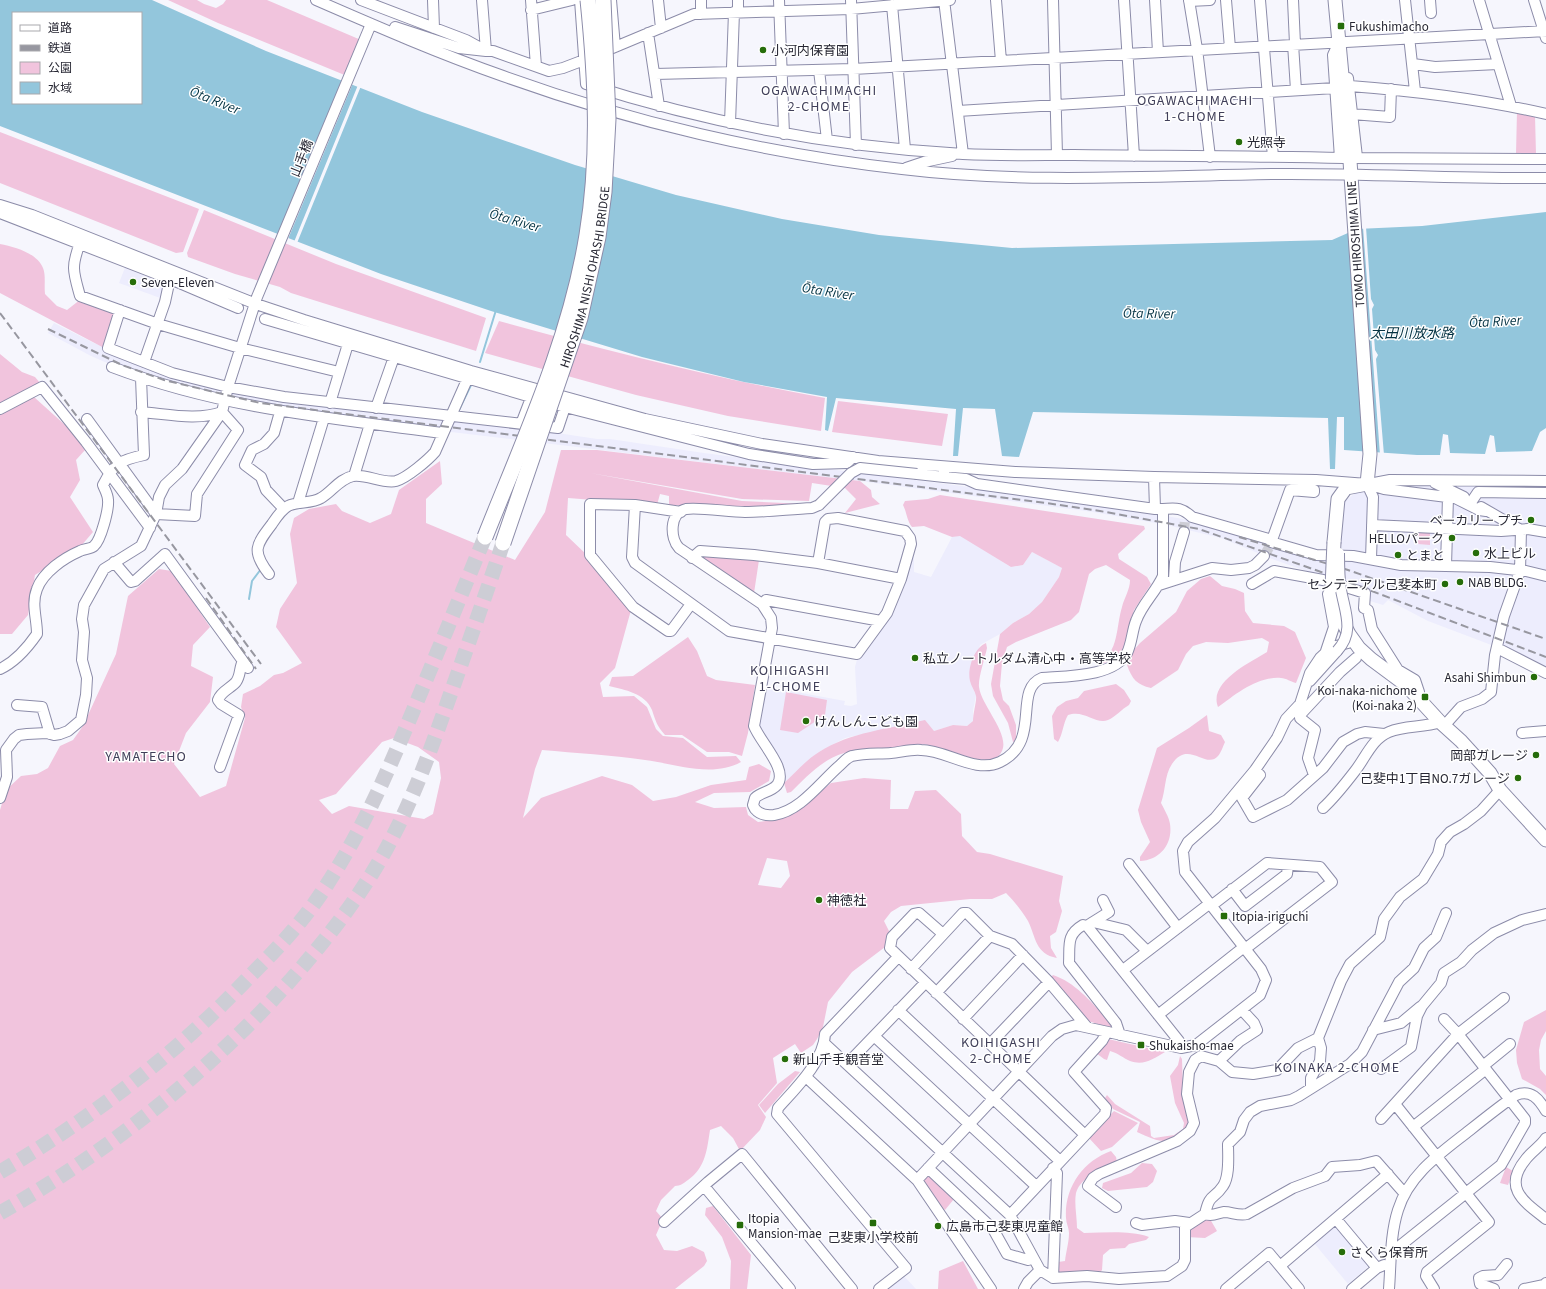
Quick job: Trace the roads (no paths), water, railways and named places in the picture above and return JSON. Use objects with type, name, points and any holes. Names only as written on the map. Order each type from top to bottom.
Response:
[{"type":"highway","name":"HIROSHIMA NISHI OHASHI BRIDGE","points":[[485,537],[551,367],[578,277],[587,235],[593,191],[596,118],[593,49],[588,0]]},
{"type":"highway","name":"HIROSHIMA NISHI OHASHI BRIDGE","points":[[503,544],[580,318],[598,237],[604,192],[608,119],[603,0]]},
{"type":"main road","name":"TOMO HIROSHIMA LINE","points":[[1335,0],[1350,178],[1370,454],[1368,479]]},
{"type":"main road","points":[[1368,479],[1346,488],[1338,505],[1334,542],[1332,587],[1341,619],[1355,642],[1371,659],[1416,695],[1442,724],[1457,736],[1480,762],[1500,790],[1546,840]]},
{"type":"street","points":[[316,0],[370,26],[504,77],[640,119],[780,151],[904,170],[957,174],[1048,177],[1546,178]]},
{"type":"street","points":[[333,0],[370,26],[389,26],[459,48],[493,51],[548,71],[563,68],[584,60],[694,14],[736,11],[779,5],[851,4],[892,6],[946,0],[958,111],[960,154]]},
{"type":"street","points":[[361,0],[370,2],[466,40],[486,51]]},
{"type":"street","points":[[433,0],[434,28]]},
{"type":"street","points":[[482,0],[486,51]]},
{"type":"street","points":[[536,66],[531,5],[572,0]]},
{"type":"street","points":[[580,0],[586,84],[659,106],[784,134],[856,144],[960,154],[1342,158],[1333,55],[1339,41]]},
{"type":"street","points":[[612,0],[615,47]]},
{"type":"street","points":[[658,0],[661,28]]},
{"type":"street","points":[[701,0],[701,14]]},
{"type":"street","points":[[730,123],[732,72],[738,0]]},
{"type":"street","points":[[996,0],[1001,61]]},
{"type":"street","points":[[1053,0],[1057,155]]},
{"type":"street","points":[[1124,0],[1134,156]]},
{"type":"street","points":[[1155,0],[1158,52]]},
{"type":"street","points":[[1210,0],[1189,1],[1198,49],[1210,157]]},
{"type":"street","points":[[1226,0],[1230,48]]},
{"type":"street","points":[[1260,0],[1273,157]]},
{"type":"street","points":[[1293,0],[1296,90]]},
{"type":"street","points":[[1405,0],[1415,91]]},
{"type":"street","points":[[1430,0],[1431,13]]},
{"type":"street","points":[[1479,0],[1511,106]]},
{"type":"street","points":[[655,74],[897,67],[1489,33],[1545,33],[1534,0]]},
{"type":"street","points":[[851,4],[856,144]]},
{"type":"street","points":[[779,5],[784,134]]},
{"type":"street","points":[[892,6],[905,149]]},
{"type":"street","name":"山手橋","points":[[222,412],[228,387],[256,301],[370,26]]},
{"type":"street","points":[[648,33],[659,106]]},
{"type":"street","points":[[1339,41],[1345,53],[1350,86],[1356,158],[1546,159]]},
{"type":"street","points":[[1413,64],[1435,67],[1498,64]]},
{"type":"street","points":[[820,70],[827,140]]},
{"type":"street","points":[[1350,86],[1415,91],[1511,106],[1546,114]]},
{"type":"street","points":[[958,111],[1335,88]]},
{"type":"street","points":[[1352,114],[1390,117],[1391,89]]},
{"type":"street","points":[[904,170],[908,166],[960,154]]},
{"type":"street","points":[[0,204],[32,215],[171,275],[238,308]]},
{"type":"street","points":[[0,213],[171,275],[256,301],[470,375],[531,398],[750,454],[813,464],[847,463],[853,457]]},
{"type":"street","points":[[80,243],[73,262],[73,274],[80,296],[158,324],[240,348],[340,372]]},
{"type":"street","points":[[144,362],[158,324],[171,275]]},
{"type":"street","points":[[120,310],[108,348],[172,373],[228,387],[330,403],[558,428],[565,407]]},
{"type":"street","points":[[265,319],[394,357],[645,418],[762,444],[853,457],[1014,472],[1154,477],[1324,480],[1546,481]]},
{"type":"street","points":[[330,403],[348,344]]},
{"type":"street","points":[[376,408],[394,357]]},
{"type":"street","points":[[112,367],[184,392],[224,401],[280,412],[442,433]]},
{"type":"street","points":[[269,574],[262,565],[257,554],[258,542],[284,509],[298,503],[315,501],[332,488],[354,476],[395,481],[404,477],[431,457],[470,375]]},
{"type":"street","points":[[0,669],[6,666],[37,634],[37,625],[34,615],[35,596],[38,587],[47,574],[62,560],[80,551],[94,547],[101,536],[108,500],[103,485],[109,472],[119,463],[144,455],[141,412],[141,378]]},
{"type":"street","points":[[0,410],[42,387],[109,472],[150,528]]},
{"type":"street","points":[[521,424],[531,398]]},
{"type":"street","points":[[141,412],[196,416],[215,415],[222,412]]},
{"type":"street","points":[[0,798],[7,777],[3,751],[19,735],[54,735],[68,731],[81,720],[86,695],[87,678],[82,660],[84,632],[82,619],[84,605],[104,568],[141,546],[156,514],[159,497],[165,485],[182,469],[222,412]]},
{"type":"street","points":[[156,514],[195,516],[197,494],[238,430],[222,412]]},
{"type":"street","points":[[280,412],[274,433],[264,444],[252,450],[245,465],[261,477],[266,490],[284,509]]},
{"type":"street","points":[[298,503],[324,418]]},
{"type":"street","points":[[87,419],[156,514]]},
{"type":"street","points":[[354,476],[370,424]]},
{"type":"street","points":[[944,477],[945,466]]},
{"type":"street","points":[[1154,477],[1159,509],[1163,576],[1159,585],[1146,601],[1136,621],[1127,654],[1119,664],[1111,668],[1091,673],[1042,678],[1035,681],[1027,696],[1026,722],[1020,744],[1012,755],[999,762],[981,766],[935,752],[921,750],[850,756],[814,789],[800,805],[782,813],[769,816],[757,812],[753,805],[757,796],[774,788],[779,781],[779,768],[754,726],[772,623],[762,604],[692,558],[674,542],[672,526],[681,512],[686,509],[744,512],[812,508],[820,504],[851,473],[860,468],[966,480],[977,484],[1159,509],[1167,507],[1183,509],[1186,515],[1316,555],[1371,559],[1401,564],[1490,567],[1546,576]]},
{"type":"street","points":[[1271,542],[1290,490],[1314,492],[1314,490],[1295,483],[1295,479]]},
{"type":"street","points":[[1368,479],[1384,489],[1448,497],[1486,511]]},
{"type":"street","points":[[1368,479],[1373,497],[1371,559]]},
{"type":"street","points":[[1324,480],[1334,488],[1338,505]]},
{"type":"street","points":[[1427,480],[1441,484],[1521,530]]},
{"type":"street","points":[[1417,493],[1453,480]]},
{"type":"street","points":[[1472,502],[1478,492],[1546,493]]},
{"type":"street","points":[[1446,566],[1448,497]]},
{"type":"street","points":[[681,512],[635,505],[590,504],[590,555],[633,607],[668,632],[671,631],[692,604]]},
{"type":"street","points":[[635,505],[632,557],[635,563],[729,631],[857,654],[881,621],[901,579],[911,544],[910,538],[905,531],[838,518],[828,519],[825,522],[818,563]]},
{"type":"street","points":[[1372,525],[1546,532]]},
{"type":"street","points":[[1323,808],[1355,771],[1374,741],[1384,734],[1404,727],[1415,728],[1442,724],[1461,707],[1482,699],[1490,692],[1504,616],[1520,571],[1521,530]]},
{"type":"street","points":[[1174,579],[1175,562],[1184,532]]},
{"type":"street","points":[[1305,686],[1346,639],[1348,625],[1341,589],[1339,550],[1334,542]]},
{"type":"street","points":[[692,558],[700,551],[754,555],[818,563],[901,579]]},
{"type":"street","points":[[114,562],[131,582],[135,581],[166,554],[246,665],[240,666],[240,675],[234,684],[226,689],[218,700],[221,704],[239,715],[220,767]]},
{"type":"street","points":[[1159,585],[1174,579],[1186,578],[1212,568],[1231,570],[1249,568],[1255,565],[1264,556]]},
{"type":"street","points":[[1252,584],[1274,571],[1323,580],[1365,594],[1364,608],[1368,610],[1372,629],[1398,670],[1415,680],[1418,687],[1418,692],[1416,695]]},
{"type":"street","points":[[1326,651],[1334,627],[1334,620],[1328,594],[1332,587]]},
{"type":"street","points":[[762,604],[766,600],[881,621]]},
{"type":"street","points":[[917,1180],[1018,1071],[1052,1036],[1062,1029],[1076,1025],[1181,1048],[1196,1045],[1260,995],[1266,980],[1261,969],[1185,872],[1183,851],[1188,842],[1215,818],[1255,770],[1268,751],[1286,719],[1300,704],[1305,686],[1315,664],[1326,651],[1337,644],[1355,642]]},
{"type":"street","points":[[1497,648],[1546,673]]},
{"type":"street","points":[[1314,775],[1308,758],[1315,730],[1300,718],[1300,715],[1340,672],[1356,658]]},
{"type":"street","points":[[17,705],[42,707],[50,734]]},
{"type":"street","points":[[1522,733],[1546,731]]},
{"type":"street","points":[[1255,770],[1260,775],[1242,798],[1253,817],[1287,800],[1323,768],[1343,742],[1357,734],[1364,732],[1384,734]]},
{"type":"street","points":[[1311,1088],[1312,1078],[1320,1061],[1321,1048],[1318,1038],[1341,981],[1350,964],[1380,936],[1384,919],[1400,897],[1423,879],[1438,854],[1441,842],[1450,832],[1464,824],[1481,811],[1500,790]]},
{"type":"street","points":[[1123,970],[1267,863],[1320,867],[1332,882],[1158,1015]]},
{"type":"street","points":[[1129,864],[1178,928]]},
{"type":"street","points":[[1232,890],[1245,906],[1287,874],[1288,865]]},
{"type":"street","points":[[1090,924],[1109,912],[1103,900]]},
{"type":"street","points":[[943,934],[919,913],[914,914],[892,937],[890,948],[1085,1135]]},
{"type":"street","points":[[911,969],[963,913],[967,913],[990,936],[1012,944],[1049,982],[1087,1027]]},
{"type":"street","points":[[1206,1214],[1208,1200],[1224,1185],[1227,1168],[1228,1144],[1240,1132],[1244,1120],[1250,1112],[1260,1106],[1290,1100],[1350,1064],[1362,1052],[1400,982],[1414,968],[1424,948],[1436,937],[1446,914]]},
{"type":"street","points":[[1374,1030],[1401,1023],[1422,1006],[1441,982],[1444,973],[1461,962],[1472,950],[1494,933],[1511,924],[1546,914]]},
{"type":"street","points":[[1120,1035],[1116,1023],[1069,963],[1070,938],[1073,931],[1083,925],[1090,924],[1126,930],[1147,951]]},
{"type":"street","points":[[1090,924],[1123,970],[1179,1041],[1181,1048]]},
{"type":"street","points":[[936,993],[990,936]]},
{"type":"street","points":[[963,1019],[1022,955]]},
{"type":"street","points":[[879,1289],[906,1268],[777,1114],[778,1108],[806,1077],[824,1043],[825,1034],[898,957]]},
{"type":"street","points":[[990,1044],[1049,982]]},
{"type":"street","points":[[848,1063],[925,983]]},
{"type":"street","points":[[1381,1119],[1458,1034],[1504,998]]},
{"type":"street","points":[[1381,1069],[1411,1047],[1416,1022],[1422,1006]]},
{"type":"street","points":[[898,1010],[993,1098],[1056,1165],[1057,1173],[1053,1278]]},
{"type":"street","points":[[1218,1062],[1240,1041],[1257,1030],[1242,1010]]},
{"type":"street","points":[[1392,1249],[1396,1249],[1501,1165],[1525,1125],[1525,1119],[1444,1018]]},
{"type":"street","points":[[1010,1215],[1105,1114],[1106,1108],[1074,1072],[1102,1040],[1107,1032]]},
{"type":"street","points":[[874,1036],[1036,1186]]},
{"type":"street","points":[[1116,1207],[1088,1186],[1093,1178],[1185,1137],[1194,1123],[1187,1094],[1189,1072],[1195,1060],[1201,1056],[1218,1062],[1232,1072],[1253,1074],[1277,1070],[1298,1048],[1318,1038]]},
{"type":"street","points":[[824,1043],[848,1063],[1010,1215],[1040,1270],[1053,1278],[1087,1276],[1119,1280],[1167,1276],[1182,1266],[1185,1246],[1183,1234],[1185,1227],[1189,1223],[1206,1214],[1212,1216],[1225,1212],[1241,1215],[1247,1214],[1293,1188],[1325,1176],[1332,1168],[1337,1166],[1360,1165],[1376,1161],[1405,1194]]},
{"type":"street","points":[[1413,1128],[1510,1044]]},
{"type":"street","points":[[806,1077],[917,1180],[991,1289]]},
{"type":"street","points":[[1389,1289],[1392,1249],[1398,1211],[1405,1194],[1419,1172],[1436,1156],[1516,1094],[1526,1093],[1537,1098],[1546,1112]]},
{"type":"street","points":[[1395,1104],[1489,1222],[1427,1272],[1426,1276],[1434,1289]]},
{"type":"street","points":[[1546,1138],[1525,1160],[1516,1182],[1521,1200],[1546,1219]]},
{"type":"street","points":[[664,1222],[742,1154],[852,1289]]},
{"type":"street","points":[[928,1168],[993,1229],[1007,1254],[1028,1260],[1033,1258]]},
{"type":"street","points":[[1280,1266],[1388,1174]]},
{"type":"street","points":[[704,1186],[790,1289]]},
{"type":"street","points":[[1336,1219],[1377,1268]]},
{"type":"street","points":[[1136,1223],[1142,1225],[1175,1221],[1189,1223]]},
{"type":"street","points":[[1226,1289],[1269,1253],[1296,1286],[1285,1289]]},
{"type":"street","points":[[1352,1289],[1377,1268],[1391,1262]]},
{"type":"street","points":[[1494,1289],[1480,1284],[1479,1278],[1485,1275],[1498,1275],[1507,1264]]},
{"type":"street","points":[[1024,1289],[1028,1282],[1040,1270]]},
{"type":"street","points":[[1524,1289],[1544,1285],[1546,1283]]},
{"type":"water","name":"太田川放水路","points":[[0,0],[152,0],[266,51],[422,112],[575,165],[676,195],[782,219],[879,235],[1012,248],[1332,240],[1357,229],[1422,226],[1546,212],[1546,428],[1540,432],[1532,451],[1496,452],[1494,436],[1490,435],[1485,454],[1450,453],[1448,435],[1443,434],[1440,455],[1417,455],[1344,450],[1344,417],[1337,417],[1335,469],[1330,469],[1328,418],[1033,412],[1019,457],[1002,456],[995,409],[963,408],[958,456],[953,456],[956,409],[836,398],[828,431],[825,430],[827,397],[744,382],[642,357],[491,311],[381,274],[0,126]]},
{"type":"waterway","points":[[480,362],[496,310]]},
{"type":"waterway","points":[[457,414],[472,383]]},
{"type":"waterway","points":[[249,599],[252,581],[261,569]]},
{"type":"tunnel","points":[[1184,532],[1185,518]]},
{"type":"tunnel","points":[[0,1172],[68,1129],[101,1106],[164,1057],[224,1003],[282,943],[301,921],[341,862],[368,812],[403,734],[485,537]]},
{"type":"tunnel","points":[[0,1213],[44,1187],[86,1159],[168,1098],[207,1064],[279,993],[335,926],[385,852],[410,800],[440,725],[503,543]]},
{"type":"tunnel","points":[[1264,556],[1271,544]]},
{"type":"railway","points":[[0,313],[261,664]]},
{"type":"railway","points":[[48,329],[122,365],[164,380],[260,403],[1046,503],[1199,529],[1324,573],[1546,657]]},
{"type":"railway","points":[[1239,537],[1348,570],[1546,639]]},
{"type":"railway","points":[[206,598],[256,669]]},
{"type":"place","name":"Fukushimacho","points":[[1341,26]]},
{"type":"place","name":"小河内保育園","points":[[763,50]]},
{"type":"place","name":"光照寺","points":[[1239,142]]},
{"type":"place","name":"Seven-Eleven","points":[[133,282]]},
{"type":"place","name":"ベーカリー プチ","points":[[1531,520]]},
{"type":"place","name":"HELLOパーク","points":[[1452,538]]},
{"type":"place","name":"水上ビル","points":[[1476,553]]},
{"type":"place","name":"とまと","points":[[1398,555]]},
{"type":"place","name":"NAB BLDG.","points":[[1460,582]]},
{"type":"place","name":"センテニアル己斐本町","points":[[1445,584]]},
{"type":"place","name":"私立ノートルダム清心中・高等学校","points":[[915,658]]},
{"type":"place","name":"Asahi Shimbun","points":[[1534,677]]},
{"type":"place","name":"Koi-naka-nichome (Koi-naka 2)","points":[[1425,697]]},
{"type":"place","name":"けんしんこども園","points":[[806,721]]},
{"type":"place","name":"岡部ガレージ","points":[[1536,755]]},
{"type":"place","name":"己斐中1丁目NO.7ガレージ","points":[[1518,778]]},
{"type":"place","name":"神徳社","points":[[819,900]]},
{"type":"place","name":"Itopia-iriguchi","points":[[1224,916]]},
{"type":"place","name":"Shukaisho-mae","points":[[1141,1045]]},
{"type":"place","name":"新山千手観音堂","points":[[785,1059]]},
{"type":"place","name":"己斐東小学校前","points":[[873,1223]]},
{"type":"place","name":"Itopia Mansion-mae","points":[[740,1225]]},
{"type":"place","name":"広島市己斐東児童館","points":[[938,1226]]},
{"type":"place","name":"さくら保育所","points":[[1342,1252]]},
{"type":"district","name":"OGAWACHIMACHI 2-CHOME","points":[[819,98]]},
{"type":"district","name":"OGAWACHIMACHI 1-CHOME","points":[[1195,108]]},
{"type":"district","name":"KOIHIGASHI 1-CHOME","points":[[790,678]]},
{"type":"district","name":"YAMATECHO","points":[[146,756]]},
{"type":"district","name":"KOIHIGASHI 2-CHOME","points":[[1001,1050]]},
{"type":"district","name":"KOINAKA 2-CHOME","points":[[1337,1067]]},
{"type":"water label","name":"Ōta River","points":[[215,100]]},
{"type":"water label","name":"Ōta River","points":[[515,220]]},
{"type":"water label","name":"Ōta River","points":[[828,291]]},
{"type":"water label","name":"Ōta River","points":[[1149,313]]},
{"type":"water label","name":"Ōta River","points":[[1495,321]]}]
